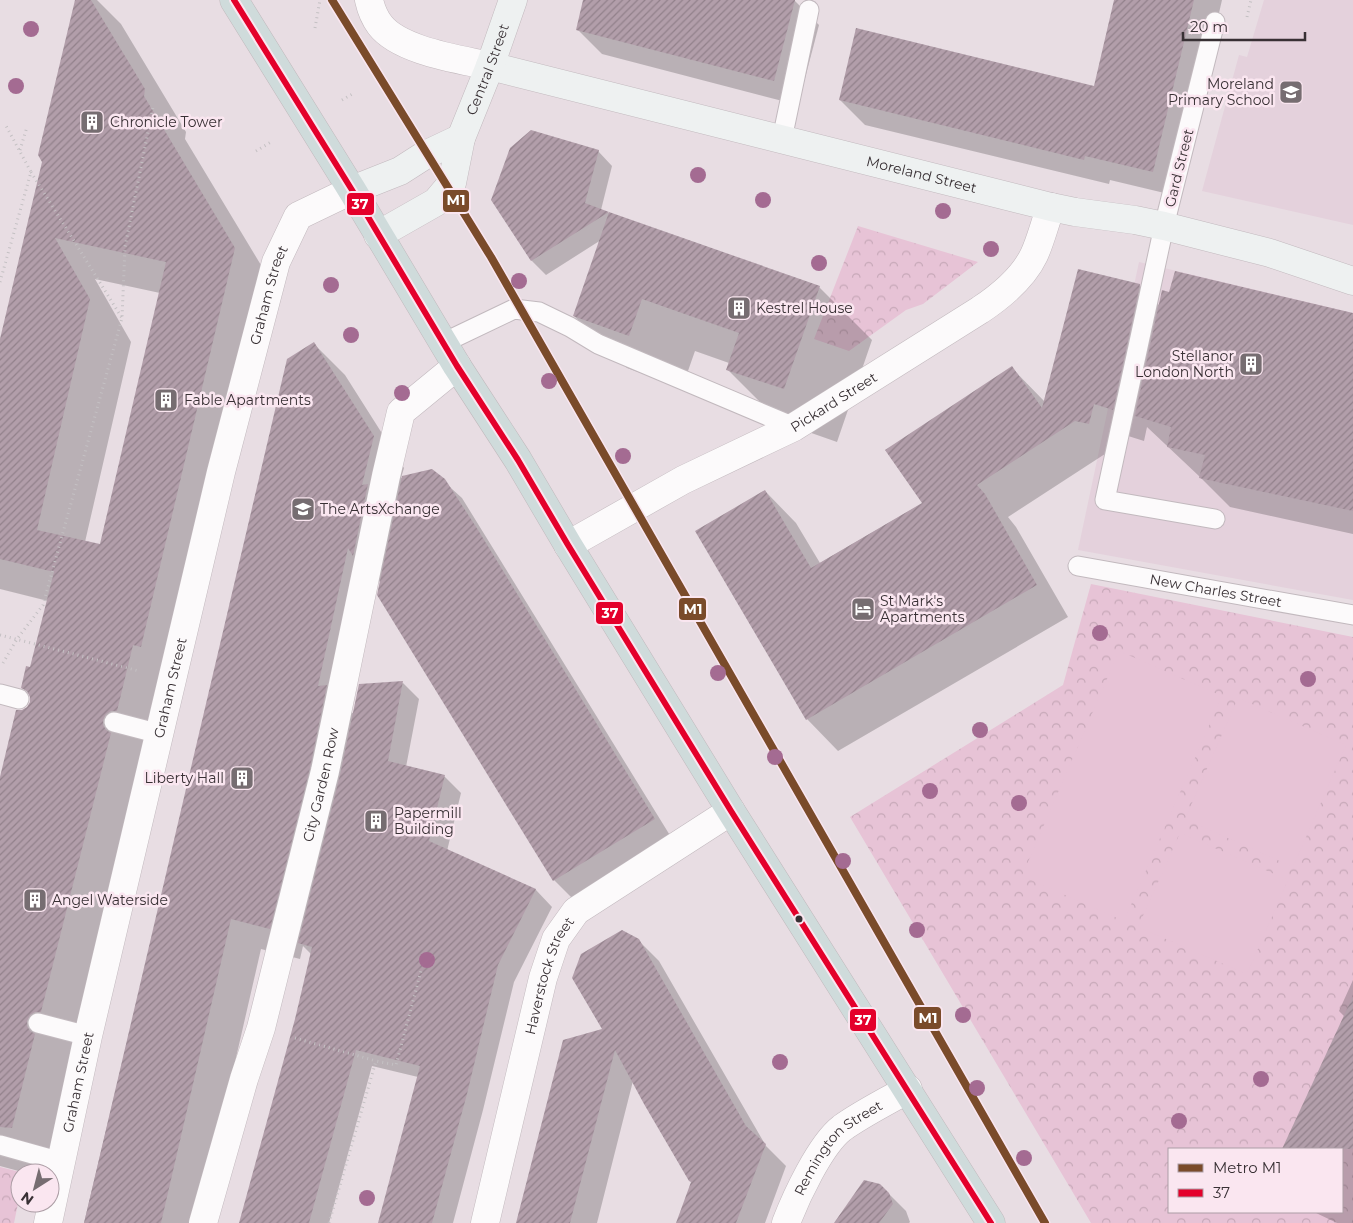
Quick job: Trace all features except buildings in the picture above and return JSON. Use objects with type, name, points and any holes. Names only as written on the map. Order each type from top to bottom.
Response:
[{"type":"highway","points":[[234,0],[352,190],[456,366],[518,460],[731,811],[991,1223]]},
{"type":"street","points":[[369,0],[372,12],[381,26],[399,41],[437,54],[490,66]]},
{"type":"street","name":"Central Street","points":[[378,235],[436,202],[452,183],[461,138],[490,66],[512,0]]},
{"type":"street","name":"Moreland Street","points":[[490,66],[1051,207],[1164,226],[1270,253],[1353,281]]},
{"type":"street","points":[[352,190],[400,171],[425,155],[461,138]]},
{"type":"street","name":"Graham Street","points":[[48,1223],[88,1036],[221,472],[276,262],[298,216],[352,190]]},
{"type":"street","name":"Pickard Street","points":[[568,545],[683,480],[794,427],[1001,296],[1019,278],[1034,256],[1051,207]]},
{"type":"street","name":"City Garden Row","points":[[203,1223],[244,1079],[261,1028],[325,771],[401,412],[456,366]]},
{"type":"street","name":"Haverstock Street","points":[[485,1223],[543,978],[556,939],[576,911],[731,811]]},
{"type":"street","name":"Remington Street","points":[[786,1223],[801,1189],[823,1151],[841,1130],[908,1089]]},
{"type":"lane","points":[[782,139],[809,10]]},
{"type":"lane","name":"Gard Street","points":[[1215,22],[1164,226],[1105,500],[1215,519]]},
{"type":"lane","points":[[443,344],[514,309],[539,312],[570,327],[598,344],[794,427]]},
{"type":"lane","name":"New Charles Street","points":[[1078,566],[1353,615]]},
{"type":"lane","points":[[0,694],[19,698]]},
{"type":"lane","points":[[114,722],[160,734]]},
{"type":"lane","points":[[38,1024],[88,1036]]},
{"type":"lane","points":[[0,1145],[60,1162]]},
{"type":"path","points":[[315,28],[320,0]]},
{"type":"path","points":[[342,100],[354,93]]},
{"type":"path","points":[[0,668],[17,639],[43,604],[122,318],[125,247],[153,107]]},
{"type":"path","points":[[5,124],[31,172],[122,318]]},
{"type":"path","points":[[19,151],[27,127]]},
{"type":"path","points":[[256,151],[271,142]]},
{"type":"path","points":[[0,282],[31,172]]},
{"type":"path","points":[[0,635],[173,680]]},
{"type":"path","points":[[261,1028],[396,1066],[421,971]]},
{"type":"path","points":[[329,1223],[376,1061]]},
{"type":"shaded area","name":"Moreland Primary School","points":[[1264,0],[1353,0],[1353,225],[1202,191],[1239,55],[1247,57]]},
{"type":"shaded area","points":[[1139,262],[1353,313],[1353,600],[1078,550]]},
{"type":"green space","points":[[858,226],[978,262],[923,304],[906,310],[849,351],[814,339]]},
{"type":"green space","points":[[1091,584],[1353,637],[1353,1223],[1091,1223],[850,817],[1063,685]]},
{"type":"green space","points":[[1119,651],[1222,696],[1124,921],[1022,876]]},
{"type":"green space","points":[[1238,698],[1346,745],[1293,867],[1185,819]]},
{"type":"green space","points":[[1180,833],[1288,880],[1247,974],[1138,927]]},
{"type":"green space","points":[[0,1167],[10,1170],[10,1213],[16,1213],[14,1223],[0,1223]]},
{"type":"metro line","name":"M1","points":[[332,0],[491,257],[1045,1223]]},
{"type":"transit line","name":"37","points":[[234,0],[352,190],[457,366],[518,460],[731,811],[991,1223]]},
{"type":"place","name":"Moreland Primary School","points":[[1291,92]]},
{"type":"place","name":"Chronicle Tower","points":[[92,122]]},
{"type":"place","name":"Kestrel House","points":[[739,308]]},
{"type":"place","name":"Stellanor London North","points":[[1251,364]]},
{"type":"place","name":"Fable Apartments","points":[[166,400]]},
{"type":"place","name":"The ArtsXchange","points":[[303,509]]},
{"type":"place","name":"St Mark's Apartments","points":[[863,609]]},
{"type":"place","name":"Liberty Hall","points":[[242,778]]},
{"type":"place","name":"Papermill Building","points":[[376,821]]},
{"type":"place","name":"Angel Waterside","points":[[35,900]]}]
